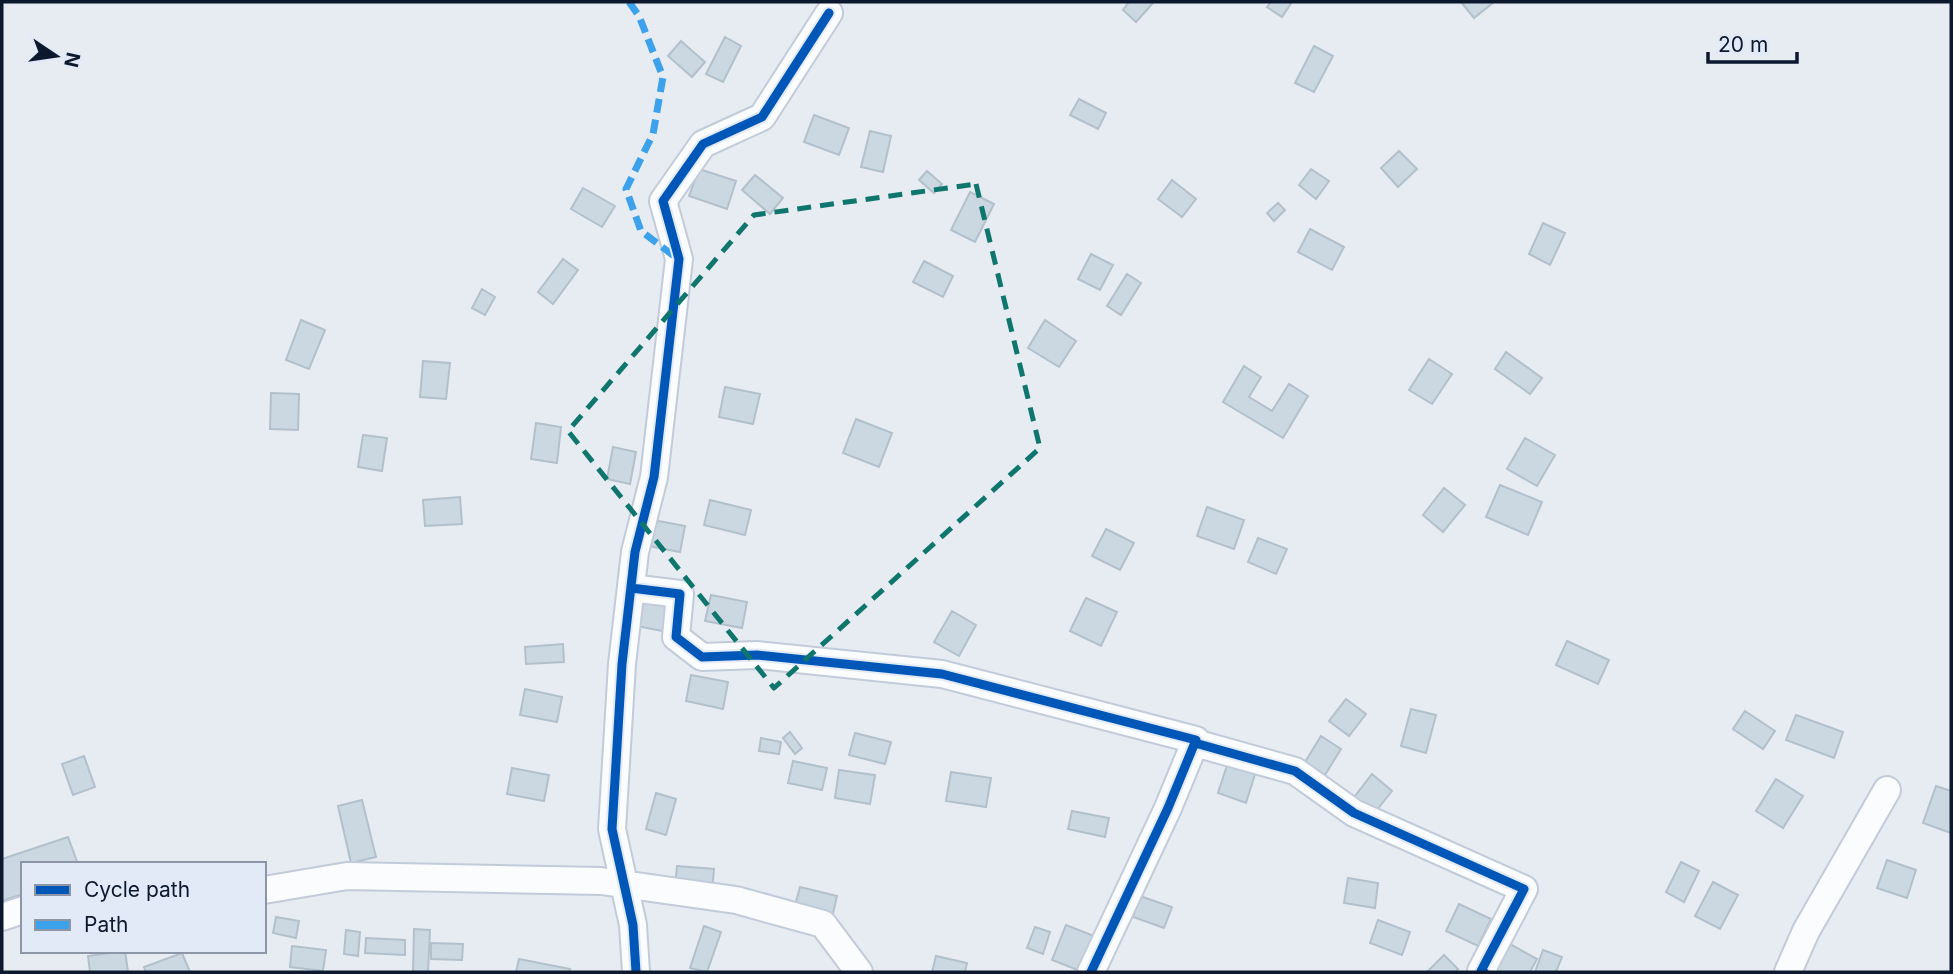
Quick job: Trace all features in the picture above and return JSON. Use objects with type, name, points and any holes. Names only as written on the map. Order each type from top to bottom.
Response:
[{"type":"street","points":[[636,972],[633,925],[612,829],[622,664],[635,552],[654,477],[679,260],[663,201],[703,144],[762,117],[829,13]]},
{"type":"street","points":[[631,588],[680,594],[677,637],[702,657],[757,655],[942,674],[1196,740],[1168,808],[1091,972]]},
{"type":"street","points":[[1195,743],[1295,771],[1354,813],[1524,889],[1481,971],[1485,972]]},
{"type":"street","points":[[1788,972],[1807,931],[1887,790]]},
{"type":"street","points":[[266,890],[347,876],[570,880],[736,900],[823,924],[859,972]]},
{"type":"street","points":[[2,917],[21,912]]},
{"type":"highlighted area","points":[[976,184],[1040,448],[774,688],[568,431],[754,215]]},
{"type":"building","points":[[1129,2],[1154,2],[1136,22],[1123,10]]},
{"type":"building","points":[[1271,2],[1292,2],[1282,17],[1267,7]]},
{"type":"building","points":[[1461,2],[1494,2],[1474,18]]},
{"type":"building","points":[[725,37],[741,46],[723,82],[706,74]]},
{"type":"building","points":[[681,41],[705,62],[692,77],[668,56]]},
{"type":"building","points":[[1314,46],[1333,56],[1314,92],[1295,83]]},
{"type":"building","points":[[1079,99],[1106,113],[1098,129],[1070,115]]},
{"type":"building","points":[[814,115],[849,128],[839,155],[804,142]]},
{"type":"building","points":[[870,131],[891,136],[883,172],[861,167]]},
{"type":"building","points":[[1399,151],[1417,169],[1398,187],[1381,168]]},
{"type":"building","points":[[699,169],[736,181],[727,209],[689,196]]},
{"type":"building","points":[[1311,169],[1329,181],[1316,199],[1299,185]]},
{"type":"building","points":[[927,171],[942,184],[934,193],[919,180]]},
{"type":"building","points":[[755,175],[783,198],[770,214],[742,190]]},
{"type":"building","points":[[1172,180],[1196,199],[1182,217],[1158,199]]},
{"type":"building","points":[[583,188],[615,206],[602,227],[571,209]]},
{"type":"building","points":[[970,192],[994,204],[975,242],[951,230]]},
{"type":"building","points":[[1278,203],[1285,210],[1274,221],[1267,213]]},
{"type":"building","points":[[1543,223],[1565,233],[1550,265],[1529,254]]},
{"type":"building","points":[[1310,229],[1344,247],[1332,270],[1298,252]]},
{"type":"building","points":[[1091,254],[1113,265],[1100,290],[1078,279]]},
{"type":"building","points":[[563,259],[578,270],[553,304],[538,292]]},
{"type":"building","points":[[924,261],[953,276],[943,297],[913,282]]},
{"type":"building","points":[[1127,274],[1141,283],[1121,315],[1107,306]]},
{"type":"building","points":[[482,289],[495,297],[485,315],[472,308]]},
{"type":"building","points":[[301,320],[325,330],[309,369],[286,360]]},
{"type":"building","points":[[1045,320],[1076,341],[1059,367],[1028,348]]},
{"type":"building","points":[[1506,352],[1542,378],[1530,394],[1495,369]]},
{"type":"building","points":[[1429,359],[1452,374],[1432,404],[1409,390]]},
{"type":"building","points":[[423,361],[450,363],[446,399],[420,397]]},
{"type":"building","points":[[1244,366],[1261,377],[1249,397],[1272,411],[1289,384],[1308,396],[1283,438],[1223,402]]},
{"type":"building","points":[[725,387],[760,394],[753,424],[719,417]]},
{"type":"building","points":[[271,393],[299,394],[298,430],[270,429]]},
{"type":"building","points":[[856,419],[892,433],[879,467],[843,453]]},
{"type":"building","points":[[536,423],[561,427],[557,463],[531,459]]},
{"type":"building","points":[[363,435],[387,438],[382,471],[358,467]]},
{"type":"building","points":[[1525,438],[1555,455],[1537,486],[1507,469]]},
{"type":"building","points":[[613,447],[636,452],[630,484],[607,479]]},
{"type":"building","points":[[1500,485],[1542,502],[1528,535],[1486,517]]},
{"type":"building","points":[[1444,488],[1465,505],[1443,532],[1423,515]]},
{"type":"building","points":[[460,497],[462,524],[425,526],[423,500]]},
{"type":"building","points":[[710,500],[751,510],[745,535],[704,525]]},
{"type":"building","points":[[1207,507],[1244,520],[1234,549],[1197,536]]},
{"type":"building","points":[[648,519],[685,526],[680,552],[643,545]]},
{"type":"building","points":[[1106,529],[1134,543],[1120,570],[1092,556]]},
{"type":"building","points":[[1258,538],[1287,549],[1276,574],[1248,562]]},
{"type":"building","points":[[711,595],[747,602],[742,628],[705,621]]},
{"type":"building","points":[[1086,598],[1117,612],[1101,646],[1070,631]]},
{"type":"building","points":[[636,599],[673,606],[668,632],[631,625]]},
{"type":"building","points":[[952,611],[976,625],[959,656],[934,642]]},
{"type":"building","points":[[1567,641],[1609,660],[1598,684],[1556,665]]},
{"type":"building","points":[[563,644],[564,662],[526,664],[525,647]]},
{"type":"building","points":[[691,675],[728,682],[723,709],[686,701]]},
{"type":"building","points":[[525,689],[562,697],[557,722],[520,715]]},
{"type":"building","points":[[1346,699],[1366,714],[1349,736],[1329,721]]},
{"type":"building","points":[[1411,709],[1436,715],[1426,753],[1401,746]]},
{"type":"building","points":[[1745,711],[1775,731],[1763,749],[1733,729]]},
{"type":"building","points":[[1796,715],[1843,732],[1834,758],[1786,740]]},
{"type":"building","points":[[790,732],[802,748],[795,754],[783,738]]},
{"type":"building","points":[[855,733],[891,742],[885,764],[849,755]]},
{"type":"building","points":[[1321,736],[1341,749],[1325,775],[1305,762]]},
{"type":"building","points":[[761,738],[781,742],[779,754],[759,751]]},
{"type":"building","points":[[84,756],[95,787],[73,795],[62,764]]},
{"type":"building","points":[[1229,759],[1257,768],[1246,803],[1218,793]]},
{"type":"building","points":[[793,761],[827,768],[822,790],[788,783]]},
{"type":"building","points":[[512,768],[549,775],[544,801],[507,794]]},
{"type":"building","points":[[839,770],[875,775],[870,804],[835,798]]},
{"type":"building","points":[[951,772],[991,778],[986,807],[946,801]]},
{"type":"building","points":[[1372,774],[1392,791],[1372,816],[1352,800]]},
{"type":"building","points":[[1776,779],[1803,796],[1783,828],[1756,811]]},
{"type":"building","points":[[1936,786],[1951,791],[1951,833],[1923,823]]},
{"type":"building","points":[[656,793],[676,799],[666,835],[646,829]]},
{"type":"building","points":[[362,800],[376,857],[351,863],[338,806]]},
{"type":"building","points":[[1072,811],[1109,818],[1105,837],[1068,829]]},
{"type":"building","points":[[68,837],[77,862],[21,862],[21,895],[2,901],[2,859]]},
{"type":"building","points":[[1887,860],[1916,870],[1907,898],[1877,888]]},
{"type":"building","points":[[1681,862],[1699,871],[1684,902],[1666,892]]},
{"type":"building","points":[[677,866],[714,869],[712,892],[675,888]]},
{"type":"building","points":[[1348,878],[1378,883],[1375,908],[1344,903]]},
{"type":"building","points":[[1713,882],[1738,895],[1720,929],[1695,916]]},
{"type":"building","points":[[800,887],[837,896],[832,918],[794,909]]},
{"type":"building","points":[[1140,896],[1172,907],[1164,928],[1133,917]]},
{"type":"building","points":[[1459,904],[1491,919],[1478,946],[1446,931]]},
{"type":"building","points":[[276,917],[299,921],[296,938],[273,933]]},
{"type":"building","points":[[1378,920],[1410,932],[1402,955],[1370,943]]},
{"type":"building","points":[[1066,925],[1094,936],[1080,971],[1052,960]]},
{"type":"building","points":[[704,926],[721,932],[707,972],[690,968]]},
{"type":"building","points":[[1035,927],[1050,932],[1043,954],[1027,948]]},
{"type":"building","points":[[414,929],[430,930],[428,972],[413,972]]},
{"type":"building","points":[[346,930],[360,932],[358,956],[344,954]]},
{"type":"building","points":[[366,938],[405,940],[405,955],[365,953]]},
{"type":"building","points":[[431,943],[463,944],[462,960],[431,959]]},
{"type":"building","points":[[1508,943],[1537,959],[1530,972],[1499,972],[1493,969]]},
{"type":"building","points":[[292,946],[326,950],[323,971],[290,967]]},
{"type":"building","points":[[1543,950],[1562,957],[1556,972],[1535,972]]},
{"type":"building","points":[[125,953],[128,972],[90,972],[88,956]]},
{"type":"building","points":[[182,953],[190,972],[146,972],[144,967]]},
{"type":"building","points":[[1444,955],[1458,969],[1455,972],[1427,972]]},
{"type":"building","points":[[936,956],[967,963],[965,972],[932,972]]},
{"type":"building","points":[[519,959],[570,969],[569,972],[516,972]]},
{"type":"marked path","points":[[629,2],[639,16],[663,77],[653,134],[626,189],[641,231],[678,259]]},
{"type":"cycle path","points":[[636,972],[633,925],[612,829],[622,664],[635,552],[654,477],[679,259],[663,201],[703,144],[762,117],[829,13]]},
{"type":"cycle path","points":[[631,588],[680,594],[676,637],[702,657],[757,655],[942,674],[1196,740],[1168,808],[1091,972]]},
{"type":"cycle path","points":[[1195,743],[1295,771],[1354,813],[1524,889],[1481,971],[1484,972]]}]
